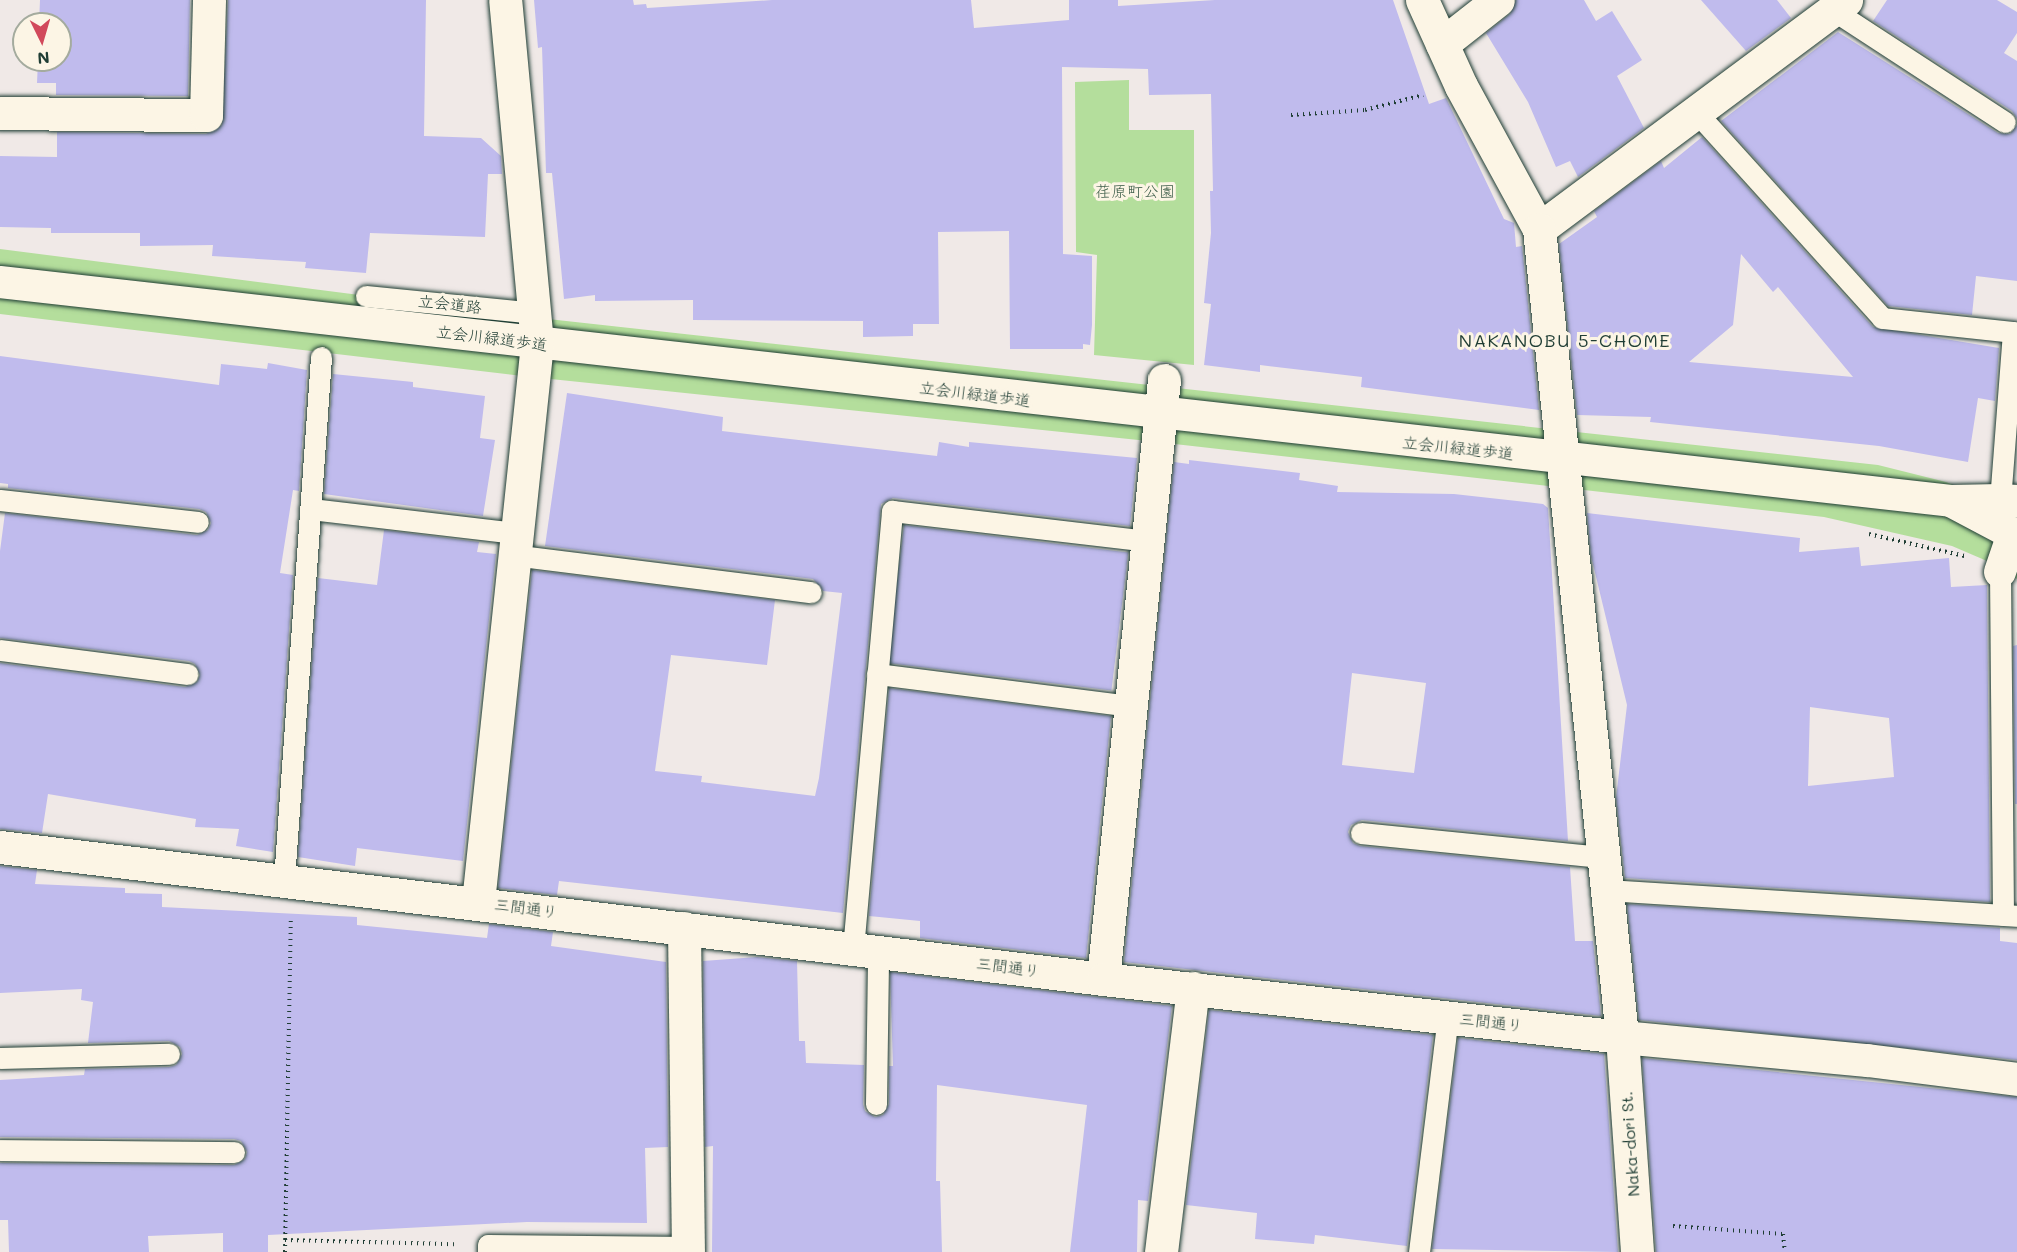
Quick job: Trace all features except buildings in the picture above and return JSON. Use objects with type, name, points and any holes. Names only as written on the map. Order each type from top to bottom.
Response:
[{"type":"street","points":[[0,113],[206,115],[209,0]]},
{"type":"street","points":[[478,902],[536,328],[505,0]]},
{"type":"street","points":[[1422,0],[1461,86],[1539,229],[1840,5]]},
{"type":"street","points":[[1442,44],[1498,0]]},
{"type":"street","name":"Naka-dori St.","points":[[1539,229],[1601,857],[1622,1037],[1636,1238]]},
{"type":"street","name":"立会川緑道歩道","points":[[0,282],[536,328],[1162,415],[1951,501],[2008,500]]},
{"type":"street","points":[[1103,979],[1164,380]]},
{"type":"street","name":"立会川緑道歩道","points":[[1951,501],[2015,536],[2000,572]]},
{"type":"street","name":"三間通り","points":[[0,847],[478,902],[1103,979],[1622,1037],[1867,1060],[2017,1079]]},
{"type":"street","points":[[684,928],[688,1249]]},
{"type":"street","points":[[1161,1252],[1193,988]]},
{"type":"lane","points":[[1840,5],[2005,122]]},
{"type":"lane","points":[[1697,113],[1882,318],[2013,332],[2008,500]]},
{"type":"lane","name":"立会道路","points":[[366,296],[536,328]]},
{"type":"lane","points":[[288,881],[321,357]]},
{"type":"lane","points":[[0,500],[198,522]]},
{"type":"lane","points":[[311,509],[811,592]]},
{"type":"lane","points":[[876,1104],[866,950],[877,674],[892,511],[1149,541]]},
{"type":"lane","points":[[1605,890],[2010,915],[2000,572]]},
{"type":"lane","points":[[0,650],[187,674]]},
{"type":"lane","points":[[877,674],[1131,706]]},
{"type":"lane","points":[[1361,833],[1601,857]]},
{"type":"lane","points":[[1419,1252],[1448,1017]]},
{"type":"lane","points":[[0,1058],[169,1054]]},
{"type":"lane","points":[[0,1150],[234,1152]]},
{"type":"lane","points":[[488,1249],[688,1249]]},
{"type":"path","points":[[1291,115],[1365,110],[1461,86]]},
{"type":"path","points":[[285,1252],[288,881]]},
{"type":"path","points":[[1636,1238],[1783,1234],[1785,1252]]},
{"type":"path","points":[[285,1240],[488,1249]]},
{"type":"green space","name":"荏原町公園","points":[[1129,80],[1129,130],[1194,130],[1194,365],[1094,355],[1097,255],[1076,252],[1075,82]]},
{"type":"green space","points":[[0,249],[548,319],[1878,465],[1946,482],[2017,512],[2017,579],[2001,567],[1952,546],[1824,517],[1148,441],[522,376],[0,314]]},
{"type":"district","name":"NAKANOBU 5-CHOME","points":[[1565,340]]}]
